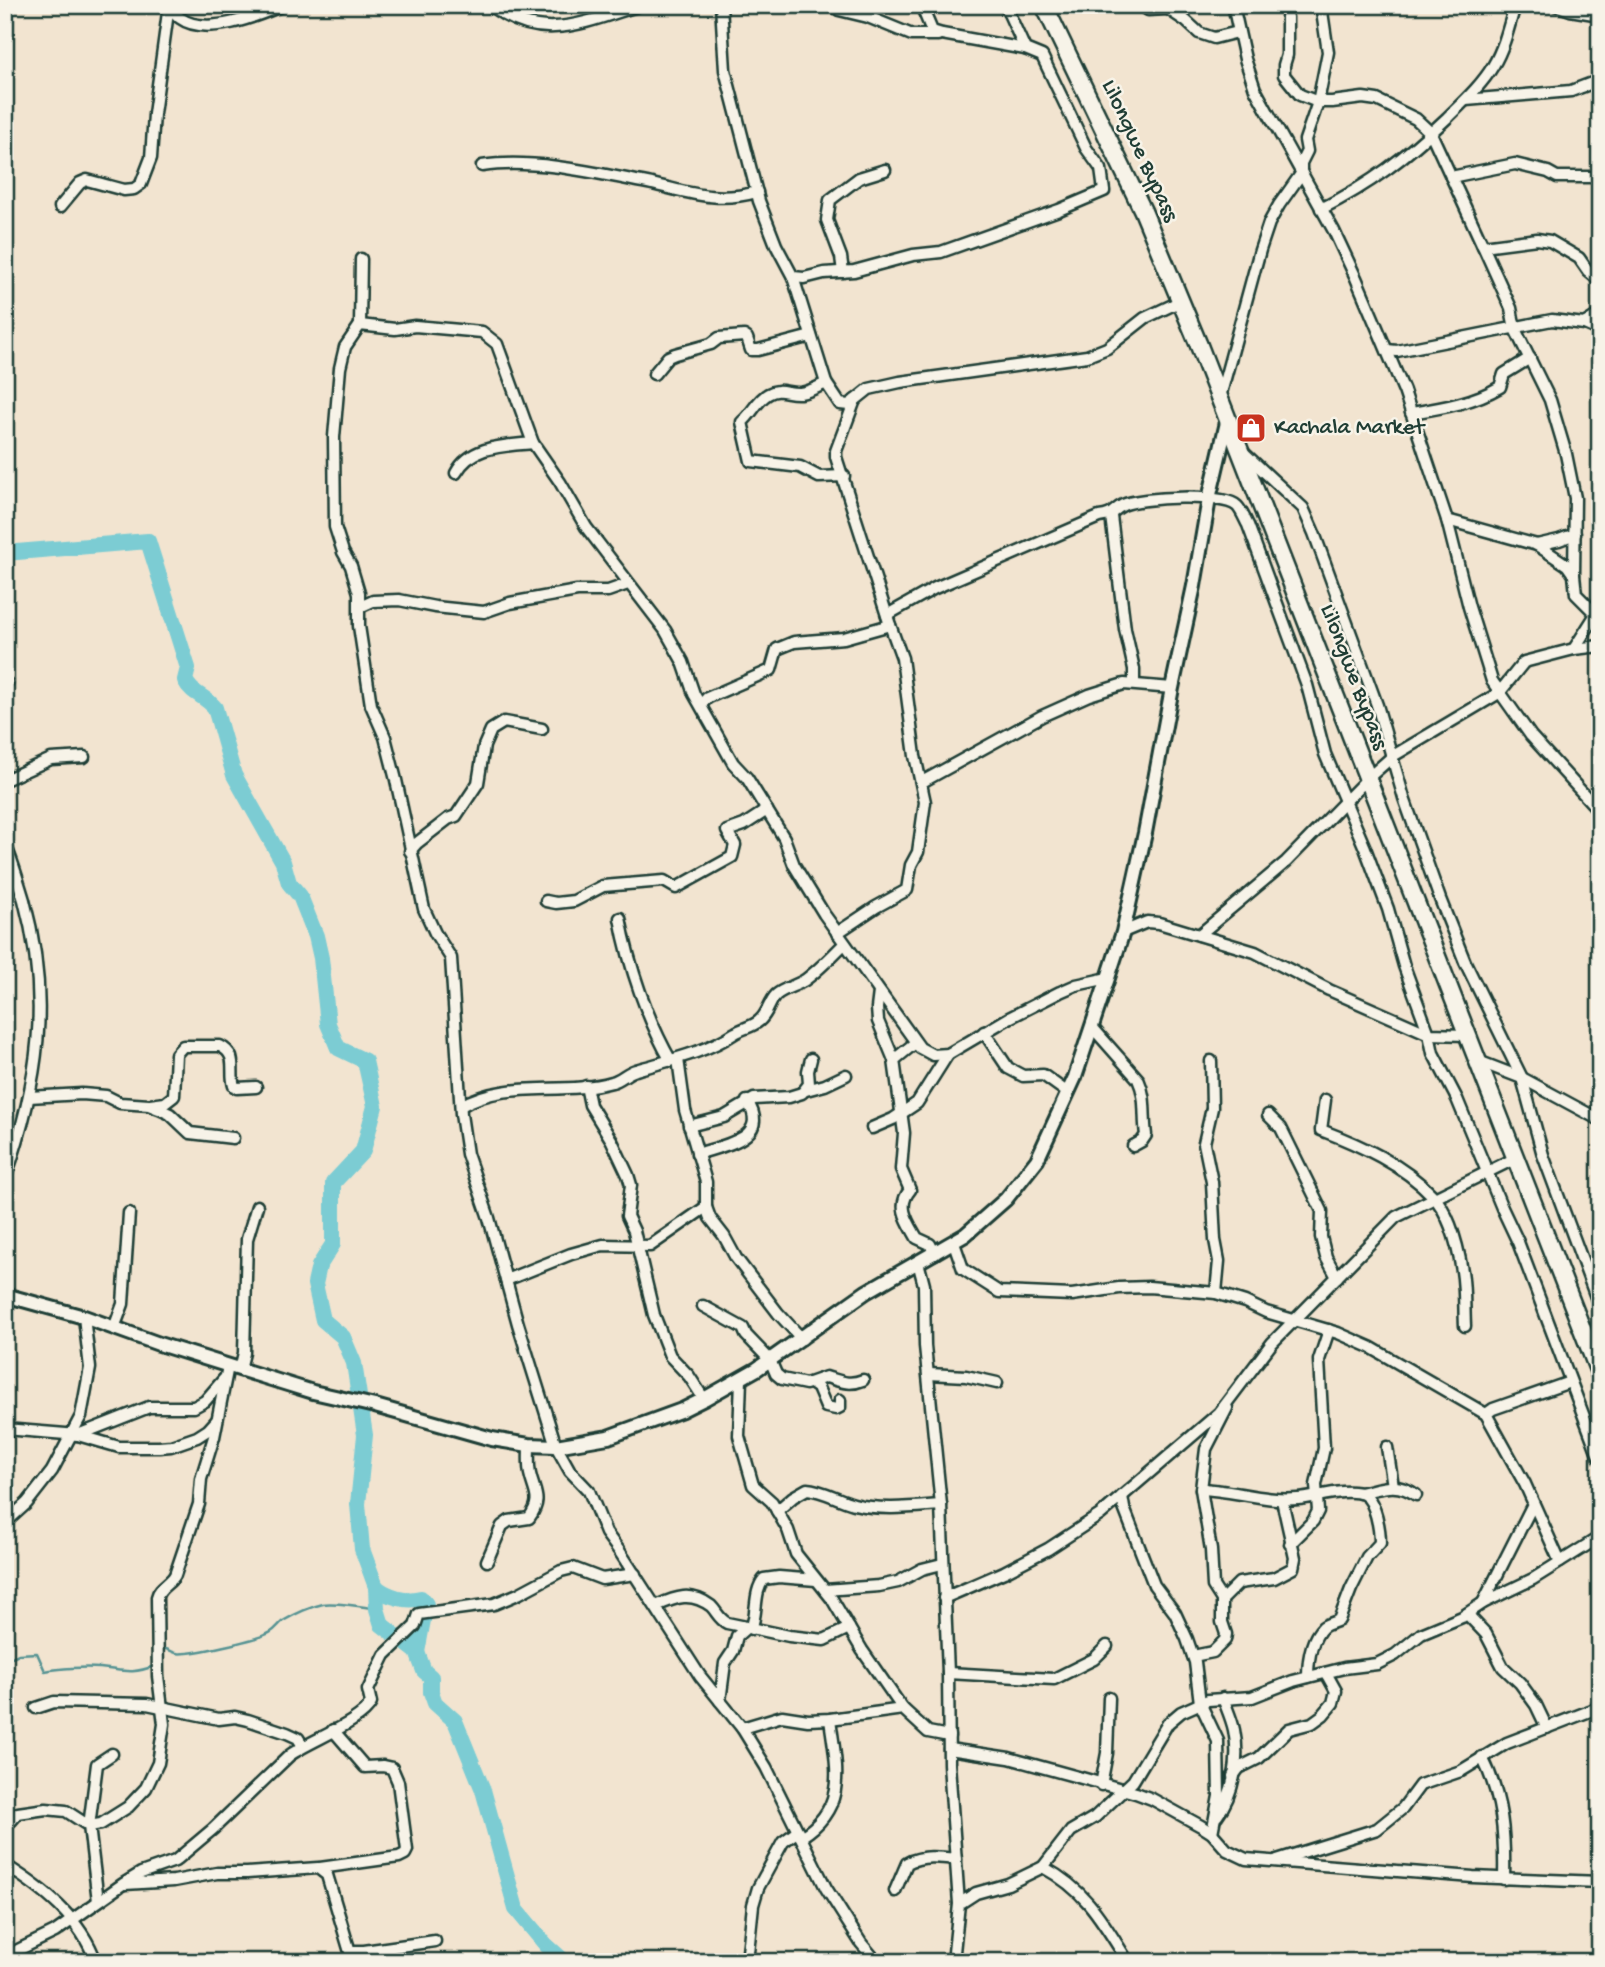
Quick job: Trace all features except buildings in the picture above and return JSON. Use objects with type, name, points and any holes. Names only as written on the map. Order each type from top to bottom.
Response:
[{"type":"main road","name":"Lilongwe Bypass","points":[[1044,5],[1103,124],[1220,397],[1600,1374]]},
{"type":"street","points":[[169,5],[179,18],[197,26],[243,20],[283,5]]},
{"type":"street","points":[[60,207],[80,183],[87,180],[124,190],[134,189],[141,184],[151,158],[154,114],[169,5]]},
{"type":"street","points":[[490,5],[524,25],[569,27],[640,5]]},
{"type":"street","points":[[721,5],[725,70],[757,192],[776,245],[793,277],[826,383],[840,404],[849,405],[869,388],[1087,356],[1107,348],[1144,318],[1181,301]]},
{"type":"street","points":[[833,5],[839,10],[867,17],[912,35],[942,34]]},
{"type":"street","points":[[793,277],[843,272],[963,245],[1104,191],[1101,169],[1086,148],[1042,56],[1025,49],[932,31],[920,5]]},
{"type":"street","points":[[1004,5],[1025,49]]},
{"type":"street","points":[[1142,5],[1148,10],[1168,9],[1199,33],[1214,38],[1238,32]]},
{"type":"street","points":[[1233,5],[1255,89],[1356,278],[1387,350],[1447,520],[1486,667],[1499,693],[1531,736],[1600,811]]},
{"type":"street","points":[[1220,397],[1266,232],[1279,205],[1301,174],[1301,163],[1307,150],[1305,140],[1318,102],[1328,52],[1321,5]]},
{"type":"street","points":[[1321,209],[1379,177],[1431,134],[1466,100],[1492,68],[1501,52],[1515,5]]},
{"type":"street","points":[[1555,5],[1600,15]]},
{"type":"street","points":[[1287,17],[1284,75],[1300,95],[1318,102],[1363,98],[1377,100],[1416,119],[1431,134],[1483,246],[1511,308],[1515,329],[1550,400],[1566,454],[1575,498],[1576,594],[1598,613],[1574,649]]},
{"type":"street","points":[[1466,100],[1572,91],[1600,80]]},
{"type":"street","points":[[1451,177],[1516,164],[1557,177],[1600,177]]},
{"type":"street","points":[[482,166],[531,165],[601,174],[722,199],[757,192]]},
{"type":"street","points":[[843,272],[841,257],[827,220],[830,200],[859,178],[885,170]]},
{"type":"street","points":[[1483,246],[1537,239],[1550,241],[1579,258],[1588,271],[1600,281]]},
{"type":"street","points":[[361,259],[360,325],[349,339],[342,356],[333,456],[335,527],[359,593],[359,626],[368,692],[397,780],[424,909],[451,958],[460,1106],[467,1154],[489,1218],[556,1446],[570,1471],[589,1491],[606,1533],[700,1676],[742,1728],[766,1767],[826,1888],[877,1962]]},
{"type":"street","points":[[1584,324],[1600,314]]},
{"type":"street","points":[[1387,350],[1397,351],[1552,320],[1584,324],[1600,331]]},
{"type":"street","points":[[360,325],[395,329],[415,326],[482,332],[497,344],[533,443],[586,527],[670,639],[701,705],[733,762],[747,778],[767,810],[784,838],[794,865],[837,933],[915,1043],[933,1055],[948,1054]]},
{"type":"street","points":[[654,374],[668,357],[711,344],[719,338],[744,336],[751,349],[758,350],[811,336]]},
{"type":"street","points":[[1411,413],[1439,409],[1490,393],[1500,387],[1504,374],[1530,358]]},
{"type":"street","points":[[826,383],[797,393],[778,390],[766,395],[742,422],[751,461],[800,467],[819,477],[844,476]]},
{"type":"street","points":[[837,933],[907,890],[911,865],[918,852],[925,810],[902,658],[857,525],[836,451],[855,400]]},
{"type":"street","points":[[5,1295],[84,1317],[231,1371],[348,1399],[462,1431],[528,1445],[556,1446],[608,1437],[682,1410],[704,1399],[802,1339],[866,1292],[954,1243],[988,1217],[1026,1176],[1047,1141],[1092,1027],[1123,932],[1145,833],[1209,499],[1228,417]]},
{"type":"street","points":[[456,474],[462,461],[488,447],[533,443]]},
{"type":"street","points":[[1240,449],[1303,508],[1340,601],[1440,899],[1465,962],[1522,1078],[1543,1154],[1600,1308]]},
{"type":"street","points":[[701,705],[708,698],[771,670],[777,649],[794,642],[844,638],[889,620],[935,588],[1099,517],[1111,516],[1122,505],[1147,500],[1209,499],[1237,505],[1248,525],[1307,685],[1325,754],[1388,909],[1433,1053],[1457,1099],[1535,1283],[1600,1459]]},
{"type":"street","points":[[1111,516],[1134,683]]},
{"type":"street","points":[[1447,520],[1537,545],[1567,565],[1574,575]]},
{"type":"street","points":[[1537,545],[1575,534]]},
{"type":"street","points":[[360,607],[373,601],[399,600],[484,612],[510,603],[577,591],[608,591],[628,584]]},
{"type":"street","points":[[1199,935],[1286,862],[1393,756],[1499,693],[1524,662],[1574,649],[1600,646]]},
{"type":"street","points":[[922,782],[1052,712],[1115,686],[1134,683],[1172,688]]},
{"type":"street","points":[[410,851],[448,819],[456,816],[478,783],[484,746],[491,730],[504,722],[542,729]]},
{"type":"street","points":[[5,780],[51,759],[84,757]]},
{"type":"street","points":[[546,901],[575,901],[603,886],[664,881],[676,888],[732,857],[735,845],[727,831],[744,825],[767,810]]},
{"type":"street","points":[[5,844],[24,902],[38,967],[39,1031],[29,1097],[5,1179]]},
{"type":"street","points":[[620,918],[633,972],[662,1045],[674,1060],[705,1182],[706,1208],[710,1218],[736,1258],[778,1313],[802,1339]]},
{"type":"street","points":[[1123,932],[1147,922],[1159,923],[1255,952],[1329,990],[1429,1034],[1467,1035]]},
{"type":"street","points":[[460,1106],[472,1099],[499,1092],[539,1088],[558,1090],[614,1082],[633,1071],[674,1060],[725,1041],[759,1021],[777,995],[808,978],[844,944]]},
{"type":"street","points":[[872,1128],[902,1114],[920,1099],[948,1054],[1060,992],[1076,985],[1108,978]]},
{"type":"street","points":[[879,992],[878,1021],[894,1060],[902,1114],[904,1133],[901,1169],[910,1190],[902,1208],[917,1238],[930,1244],[935,1254]]},
{"type":"street","points":[[1092,1027],[1142,1086],[1146,1104],[1143,1115],[1146,1135],[1133,1146]]},
{"type":"street","points":[[984,1032],[1008,1068],[1023,1076],[1042,1075],[1068,1093]]},
{"type":"street","points":[[894,1060],[915,1043]]},
{"type":"street","points":[[29,1097],[82,1094],[106,1096],[127,1104],[165,1103],[174,1096],[176,1054],[184,1046],[226,1048],[232,1055],[233,1086],[256,1087]]},
{"type":"street","points":[[806,1090],[811,1059]]},
{"type":"street","points":[[1211,1060],[1212,1108],[1204,1143],[1212,1182],[1215,1240],[1219,1261],[1216,1293]]},
{"type":"street","points":[[1478,1061],[1522,1078],[1600,1120]]},
{"type":"street","points":[[690,1126],[717,1120],[747,1101],[795,1096],[846,1075]]},
{"type":"street","points":[[586,1086],[590,1105],[612,1140],[631,1185],[627,1216],[634,1231],[650,1303],[670,1356],[689,1376],[704,1399]]},
{"type":"street","points":[[1325,1100],[1321,1130],[1356,1144],[1403,1171],[1434,1197],[1447,1219],[1462,1272],[1465,1326]]},
{"type":"street","points":[[697,1154],[749,1134],[755,1124],[755,1113],[747,1101]]},
{"type":"street","points":[[149,1105],[170,1114],[190,1133],[233,1138]]},
{"type":"street","points":[[1268,1115],[1281,1128],[1322,1211],[1321,1237],[1326,1257],[1337,1277]]},
{"type":"street","points":[[944,1598],[1004,1572],[1064,1540],[1122,1496],[1219,1413],[1292,1320],[1396,1217],[1516,1158]]},
{"type":"street","points":[[74,1435],[149,1407],[194,1407],[205,1401],[231,1371],[244,1353],[247,1239],[257,1206]]},
{"type":"street","points":[[506,1280],[593,1247],[650,1246],[706,1208]]},
{"type":"street","points":[[114,1328],[123,1304],[129,1213]]},
{"type":"street","points":[[954,1243],[963,1269],[992,1289],[1006,1294],[1072,1295],[1139,1287],[1216,1293],[1266,1312],[1344,1335],[1404,1365],[1486,1414],[1525,1484],[1560,1562]]},
{"type":"street","points":[[918,1262],[924,1285],[925,1346],[941,1505],[949,1749],[959,1904],[953,1962]]},
{"type":"street","points":[[703,1306],[743,1328],[782,1379],[811,1383],[818,1388],[826,1407],[836,1409],[840,1406],[840,1400]]},
{"type":"street","points":[[5,1523],[27,1503],[52,1471],[74,1435],[81,1416],[90,1368],[84,1317]]},
{"type":"street","points":[[1290,1544],[1316,1516],[1317,1475],[1324,1448],[1319,1360],[1329,1330]]},
{"type":"street","points":[[89,1826],[114,1816],[146,1788],[158,1763],[164,1724],[158,1676],[157,1597],[175,1575],[185,1547],[199,1504],[201,1479],[231,1371]]},
{"type":"street","points":[[929,1374],[966,1376],[998,1383]]},
{"type":"street","points":[[811,1383],[826,1377],[854,1384],[863,1380]]},
{"type":"street","points":[[741,1378],[739,1436],[753,1485],[772,1502],[788,1530],[796,1554],[825,1590],[903,1709],[928,1732],[949,1736]]},
{"type":"street","points":[[1486,1414],[1493,1409],[1570,1382]]},
{"type":"street","points":[[1194,1656],[1213,1653],[1224,1640],[1222,1600],[1213,1586],[1211,1550],[1201,1489],[1206,1448],[1231,1397]]},
{"type":"street","points":[[5,1429],[74,1435],[119,1447],[171,1446],[197,1437],[217,1420]]},
{"type":"street","points":[[487,1561],[502,1525],[509,1521],[529,1518],[534,1510],[537,1491],[530,1476],[528,1445]]},
{"type":"street","points":[[1387,1447],[1393,1486]]},
{"type":"street","points":[[1201,1489],[1282,1500],[1317,1494],[1360,1493],[1393,1486],[1406,1488],[1416,1495]]},
{"type":"street","points":[[777,1511],[807,1489],[865,1506],[941,1505]]},
{"type":"street","points":[[1308,1677],[1310,1654],[1320,1632],[1325,1625],[1339,1620],[1367,1558],[1380,1544],[1378,1519],[1366,1496],[1360,1493]]},
{"type":"street","points":[[1122,1496],[1124,1508],[1154,1585],[1175,1613],[1194,1656],[1200,1703],[1218,1741],[1219,1796],[1212,1833]]},
{"type":"street","points":[[1222,1600],[1239,1583],[1274,1578],[1293,1569],[1295,1558],[1282,1500]]},
{"type":"street","points":[[1483,1603],[1533,1504]]},
{"type":"street","points":[[959,1904],[976,1893],[1008,1884],[1043,1867],[1071,1831],[1095,1816],[1133,1781],[1173,1717],[1200,1703],[1223,1698],[1252,1697],[1308,1677],[1344,1668],[1377,1664],[1395,1655],[1421,1634],[1467,1614],[1483,1603],[1533,1579],[1600,1537]]},
{"type":"street","points":[[825,1590],[898,1582],[922,1569],[942,1564]]},
{"type":"street","points":[[7,1962],[18,1950],[73,1920],[141,1873],[175,1861],[213,1829],[290,1755],[368,1710],[371,1703],[368,1690],[385,1655],[415,1626],[419,1614],[494,1604],[561,1571],[573,1569],[602,1579],[635,1574]]},
{"type":"street","points":[[720,1701],[725,1662],[733,1651],[737,1636],[748,1628],[756,1615],[759,1585],[764,1579],[779,1577],[816,1580]]},
{"type":"street","points":[[656,1606],[685,1595],[713,1608],[722,1621],[748,1628],[824,1640],[849,1628]]},
{"type":"street","points":[[1467,1614],[1486,1634],[1503,1667],[1520,1683],[1547,1728]]},
{"type":"street","points":[[948,1672],[1054,1679],[1094,1659],[1107,1646]]},
{"type":"street","points":[[1233,1776],[1239,1768],[1259,1758],[1289,1729],[1312,1723],[1323,1715],[1336,1696],[1326,1673]]},
{"type":"street","points":[[1101,1785],[1107,1752],[1109,1698]]},
{"type":"street","points":[[1216,1817],[1228,1800],[1236,1763],[1234,1730],[1223,1698]]},
{"type":"street","points":[[36,1708],[54,1702],[132,1703],[219,1718],[234,1717],[287,1732],[298,1738],[303,1746]]},
{"type":"street","points":[[1273,1861],[1377,1829],[1403,1808],[1420,1786],[1461,1771],[1497,1748],[1600,1707]]},
{"type":"street","points":[[742,1728],[782,1716],[808,1720],[903,1709]]},
{"type":"street","points":[[747,1962],[752,1913],[758,1888],[783,1842],[817,1825],[827,1813],[836,1788],[836,1756],[830,1718]]},
{"type":"street","points":[[123,1884],[174,1881],[217,1873],[329,1868],[405,1854],[407,1850],[398,1782],[391,1768],[365,1767],[333,1730]]},
{"type":"street","points":[[949,1749],[1009,1758],[1152,1799],[1212,1833],[1227,1850],[1246,1859],[1504,1879],[1600,1882]]},
{"type":"street","points":[[98,1901],[89,1826],[97,1764],[112,1754]]},
{"type":"street","points":[[1482,1757],[1491,1774],[1504,1822],[1504,1879]]},
{"type":"street","points":[[11,1821],[18,1813],[46,1808],[66,1811],[89,1826]]},
{"type":"street","points":[[895,1892],[907,1863],[916,1858],[936,1856],[956,1859]]},
{"type":"street","points":[[5,1865],[36,1884],[73,1920],[96,1962]]},
{"type":"street","points":[[1043,1867],[1071,1883],[1079,1891],[1128,1962]]},
{"type":"street","points":[[318,1868],[327,1875],[351,1956],[364,1951],[435,1941]]},
{"type":"waterway","points":[[5,553],[148,541],[188,668],[185,680],[191,689],[215,708],[234,775],[283,862],[289,883],[300,896],[316,936],[328,1024],[338,1048],[365,1061],[375,1106],[363,1151],[333,1183],[333,1244],[319,1266],[315,1284],[323,1320],[343,1337],[354,1363],[365,1435],[358,1504],[362,1549],[376,1587],[377,1609],[382,1625],[417,1652],[424,1671],[431,1677],[431,1692],[435,1703],[455,1721],[483,1790],[516,1909],[546,1945],[565,1962]]},
{"type":"waterway","points":[[376,1587],[398,1598],[421,1598],[426,1604],[417,1652]]},
{"type":"waterway","points":[[161,1648],[183,1653],[239,1643],[273,1631],[288,1618],[323,1604],[377,1609]]},
{"type":"waterway","points":[[5,1660],[19,1654],[37,1653],[45,1671],[65,1668],[133,1671],[154,1666]]},
{"type":"place","name":"Kachala Market","points":[[1251,428]]}]
